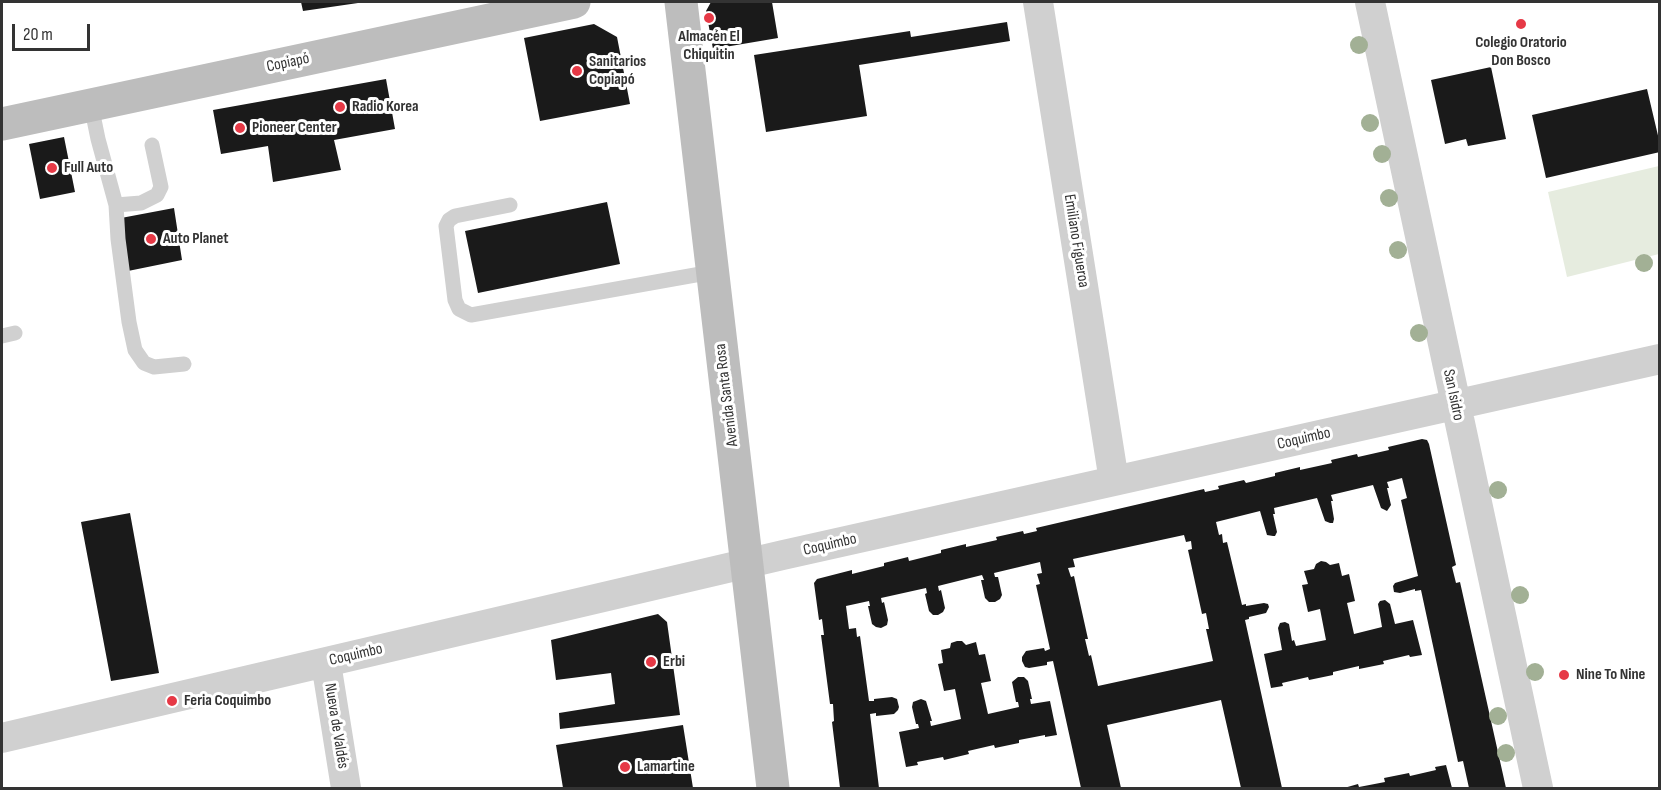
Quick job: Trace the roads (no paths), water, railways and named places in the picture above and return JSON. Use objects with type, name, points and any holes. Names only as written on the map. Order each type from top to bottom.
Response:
[{"type":"main road","name":"Copiapó","points":[[2,124],[573,2]]},
{"type":"main road","name":"Avenida Santa Rosa","points":[[681,2],[772,789]]},
{"type":"street","name":"Emiliano Figueroa","points":[[1038,2],[1114,481]]},
{"type":"street","name":"San Isidro","points":[[1370,2],[1538,789]]},
{"type":"street","name":"Coquimbo","points":[[2,738],[746,564],[1659,358]]},
{"type":"street","name":"Nueva de Valdés","points":[[326,663],[346,789]]},
{"type":"lane","points":[[91,105],[116,205],[121,263],[135,350],[144,363],[154,367],[184,364]]},
{"type":"lane","points":[[116,205],[141,203],[157,195],[161,187],[152,145]]},
{"type":"lane","points":[[510,205],[455,216],[448,220],[446,226],[455,300],[459,309],[471,315],[712,272]]},
{"type":"place","name":"Almacén El Chiquitin","points":[[709,18]]},
{"type":"place","name":"Colegio Oratorio Don Bosco","points":[[1521,24]]},
{"type":"place","name":"Sanitarios Copiapó","points":[[577,71]]},
{"type":"place","name":"Radio Korea","points":[[340,107]]},
{"type":"place","name":"Pioneer Center","points":[[240,128]]},
{"type":"place","name":"Full Auto","points":[[52,168]]},
{"type":"place","name":"Auto Planet","points":[[151,239]]},
{"type":"place","name":"Erbi","points":[[651,662]]},
{"type":"place","name":"Nine To Nine","points":[[1564,675]]},
{"type":"place","name":"Feria Coquimbo","points":[[172,701]]},
{"type":"place","name":"Lamartine","points":[[625,767]]}]
